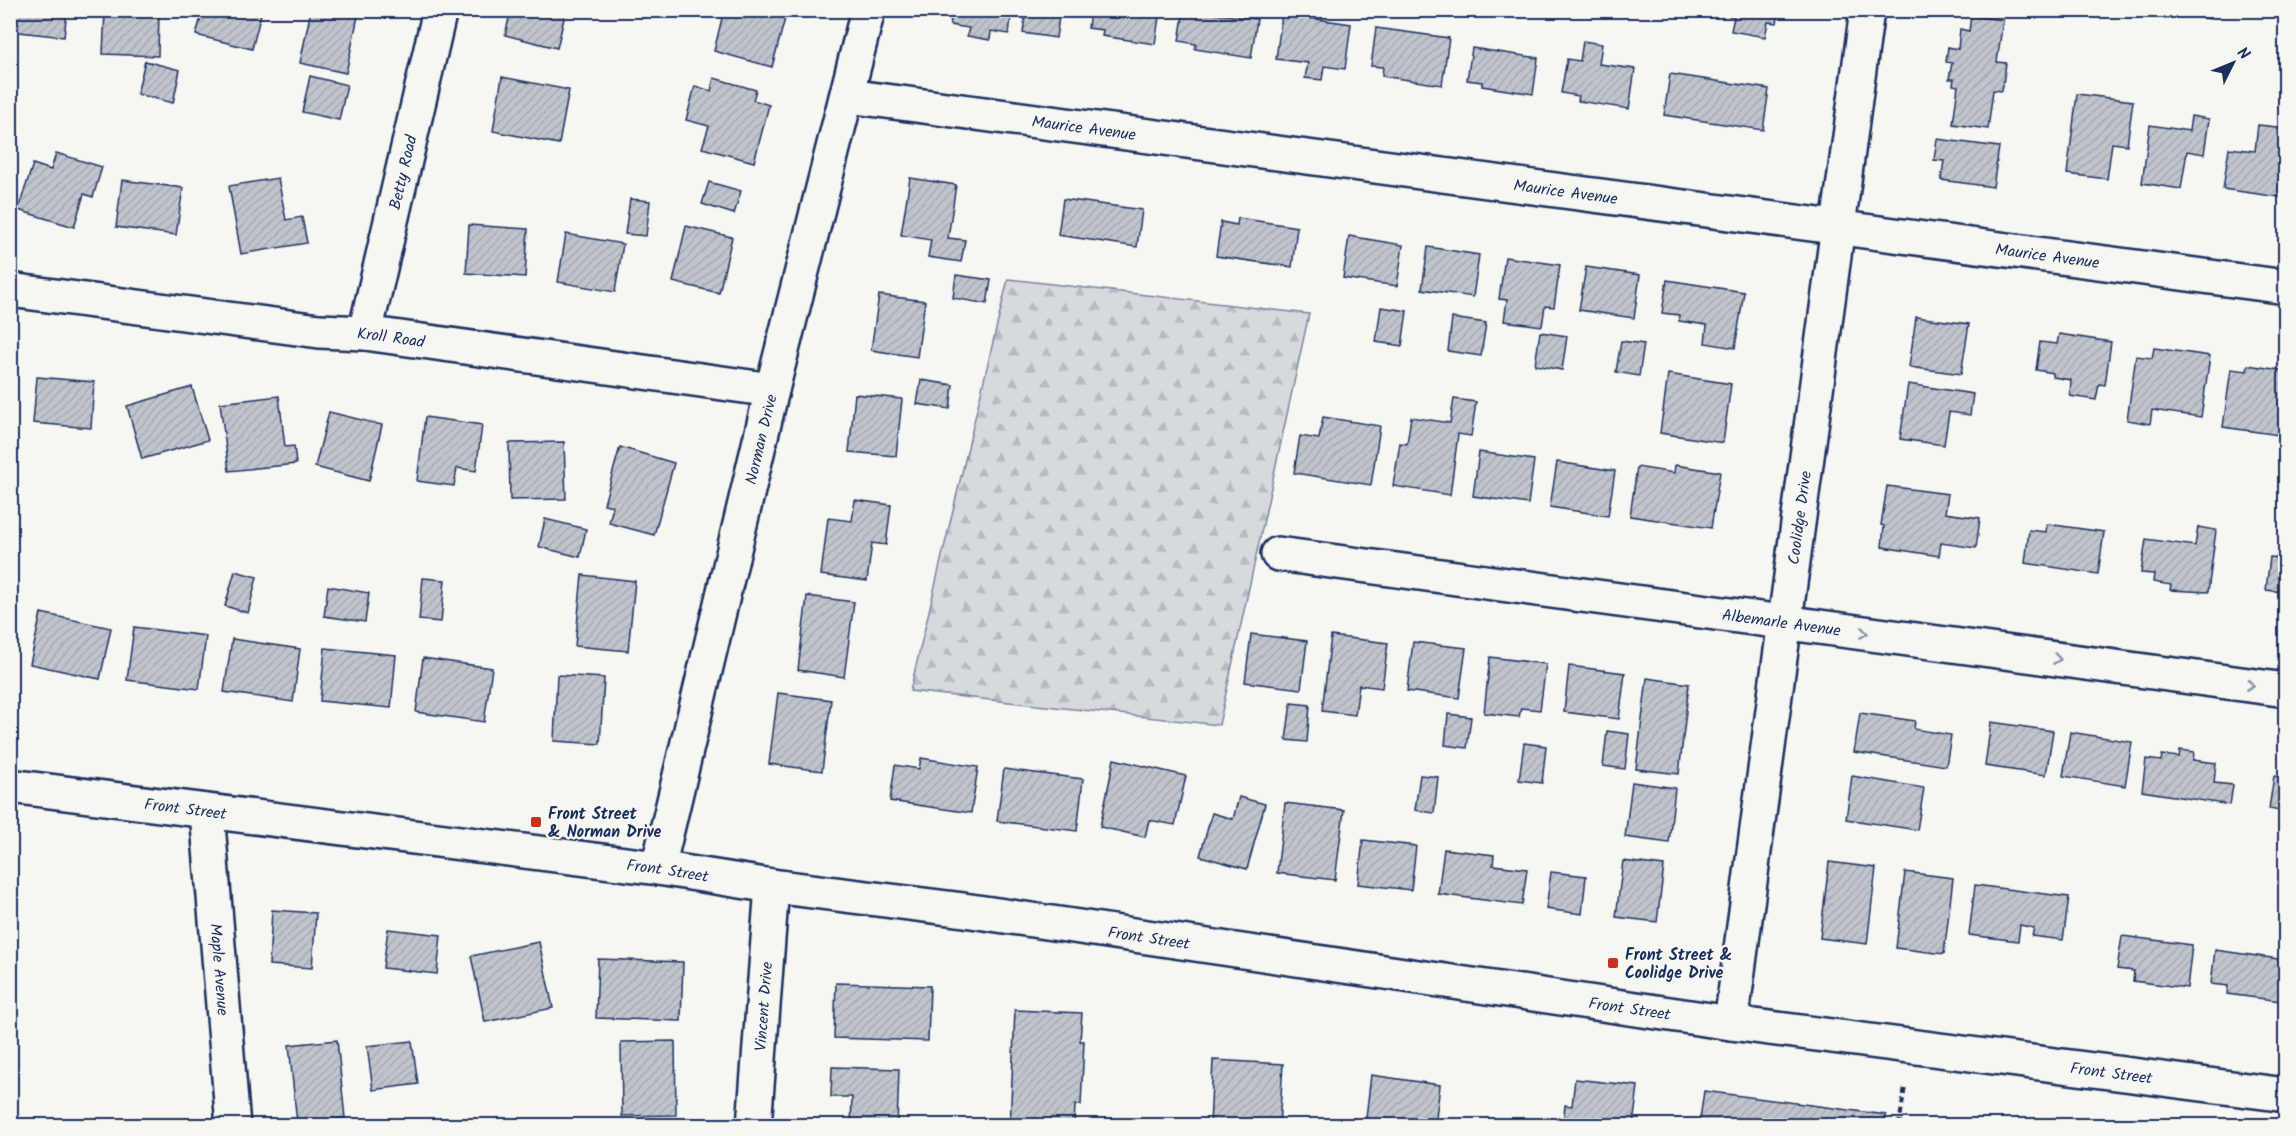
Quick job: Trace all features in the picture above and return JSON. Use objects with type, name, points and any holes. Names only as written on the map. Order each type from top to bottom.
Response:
[{"type":"street","name":"Betty Road","points":[[365,333],[440,10]]},
{"type":"street","name":"Norman Drive","points":[[658,868],[772,390],[868,10]]},
{"type":"street","name":"Coolidge Drive","points":[[1731,1023],[1867,10]]},
{"type":"street","name":"Maurice Avenue","points":[[848,96],[2286,287]]},
{"type":"street","name":"Kroll Road","points":[[10,290],[319,331],[365,333],[772,390]]},
{"type":"street","name":"Albemarle Avenue","points":[[1278,554],[2286,690]]},
{"type":"street","name":"Front Street","points":[[10,786],[658,868],[772,886],[964,910],[1731,1023],[2286,1095]]},
{"type":"street","name":"Maple Avenue","points":[[207,812],[233,1125]]},
{"type":"street","name":"Vincent Drive","points":[[754,1125],[772,886]]},
{"type":"path","points":[[1899,1125],[1905,1086]]},
{"type":"green space","points":[[1008,279],[1309,314],[1219,725],[910,691]]},
{"type":"building","points":[[10,10],[67,10],[64,37],[10,31]]},
{"type":"building","points":[[105,10],[159,10],[158,56],[103,54]]},
{"type":"building","points":[[203,10],[262,10],[252,49],[196,35]]},
{"type":"building","points":[[311,10],[334,10],[358,16],[346,73],[300,63]]},
{"type":"building","points":[[511,10],[566,10],[557,48],[505,35]]},
{"type":"building","points":[[724,10],[787,11],[772,67],[714,51]]},
{"type":"building","points":[[952,10],[1012,10],[1009,34],[991,31],[990,40],[967,36],[969,28],[950,25]]},
{"type":"building","points":[[1026,10],[1060,10],[1056,38],[1023,33]]},
{"type":"building","points":[[1090,10],[1160,10],[1155,44],[1102,36],[1103,30],[1088,28]]},
{"type":"building","points":[[1184,10],[1257,19],[1251,58],[1195,49],[1196,44],[1179,41]]},
{"type":"building","points":[[1730,10],[1779,10],[1777,23],[1768,22],[1765,37],[1731,31],[1734,17],[1729,16]]},
{"type":"building","points":[[2181,10],[2212,10],[2211,19],[2180,15]]},
{"type":"building","points":[[1282,14],[1351,24],[1345,69],[1324,66],[1322,80],[1305,78],[1308,63],[1276,59]]},
{"type":"building","points":[[1971,16],[2003,20],[1997,62],[2006,63],[2002,91],[1993,90],[1988,129],[1953,124],[1958,86],[1953,85],[1954,79],[1949,79],[1952,63],[1946,62],[1948,47],[1958,49],[1960,29],[1969,31]]},
{"type":"building","points":[[1376,28],[1449,38],[1442,85],[1382,76],[1383,67],[1371,66]]},
{"type":"building","points":[[1583,41],[1602,44],[1599,64],[1635,69],[1629,109],[1578,101],[1579,96],[1561,93],[1567,59],[1580,61]]},
{"type":"building","points":[[1472,48],[1538,58],[1533,94],[1482,86],[1482,82],[1467,80]]},
{"type":"building","points":[[145,61],[180,70],[173,103],[137,94]]},
{"type":"building","points":[[1670,74],[1769,89],[1763,130],[1664,115]]},
{"type":"building","points":[[310,76],[347,85],[339,120],[302,112]]},
{"type":"building","points":[[502,77],[569,90],[559,144],[493,131]]},
{"type":"building","points":[[714,78],[756,90],[753,100],[769,105],[754,162],[702,148],[709,126],[686,120],[695,86],[711,91]]},
{"type":"building","points":[[2077,94],[2133,101],[2127,145],[2112,143],[2107,179],[2067,174]]},
{"type":"building","points":[[2191,116],[2209,119],[2204,154],[2187,151],[2181,189],[2142,183],[2150,125],[2189,131]]},
{"type":"building","points":[[2258,125],[2286,128],[2286,198],[2223,189],[2229,148],[2255,151]]},
{"type":"building","points":[[1937,139],[1999,147],[1993,187],[1941,180],[1944,161],[1934,160]]},
{"type":"building","points":[[56,153],[102,167],[93,197],[84,194],[74,227],[18,210],[33,164],[51,170]]},
{"type":"building","points":[[278,178],[286,220],[302,217],[307,243],[241,254],[229,186]]},
{"type":"building","points":[[910,178],[956,185],[948,238],[965,240],[961,262],[928,257],[931,240],[901,235]]},
{"type":"building","points":[[122,180],[183,188],[176,235],[116,227]]},
{"type":"building","points":[[709,182],[741,191],[734,214],[702,204]]},
{"type":"building","points":[[630,199],[650,201],[646,236],[625,234]]},
{"type":"building","points":[[1063,199],[1142,210],[1137,247],[1058,235]]},
{"type":"building","points":[[1238,218],[1297,227],[1292,267],[1216,256],[1221,222],[1237,225]]},
{"type":"building","points":[[469,225],[528,229],[525,277],[466,273]]},
{"type":"building","points":[[686,226],[732,237],[719,293],[673,282]]},
{"type":"building","points":[[566,234],[623,244],[615,292],[558,282]]},
{"type":"building","points":[[1349,236],[1403,245],[1397,286],[1343,278]]},
{"type":"building","points":[[1428,247],[1479,255],[1473,297],[1422,289]]},
{"type":"building","points":[[1505,257],[1560,265],[1554,307],[1545,306],[1542,326],[1504,321],[1507,300],[1499,299]]},
{"type":"building","points":[[1586,267],[1640,275],[1634,318],[1579,310]]},
{"type":"building","points":[[956,275],[991,280],[987,304],[953,298]]},
{"type":"building","points":[[1667,280],[1744,292],[1735,348],[1705,343],[1707,325],[1679,321],[1679,315],[1662,313]]},
{"type":"building","points":[[879,295],[925,301],[917,357],[871,350]]},
{"type":"building","points":[[1381,307],[1407,311],[1402,346],[1376,342]]},
{"type":"building","points":[[1916,317],[1969,324],[1961,374],[1909,367]]},
{"type":"building","points":[[1452,318],[1486,323],[1481,356],[1448,351]]},
{"type":"building","points":[[1540,332],[1567,336],[1562,370],[1535,365]]},
{"type":"building","points":[[2059,334],[2111,342],[2105,385],[2099,384],[2096,400],[2070,396],[2071,380],[2053,377],[2053,373],[2036,370],[2040,342],[2057,344]]},
{"type":"building","points":[[1621,341],[1644,344],[1639,376],[1616,372]]},
{"type":"building","points":[[2154,348],[2210,356],[2201,417],[2152,410],[2150,424],[2127,420],[2136,356],[2152,358]]},
{"type":"building","points":[[2248,365],[2286,371],[2286,436],[2223,427],[2231,369],[2247,371]]},
{"type":"building","points":[[1668,374],[1731,384],[1723,443],[1660,433]]},
{"type":"building","points":[[37,377],[94,382],[91,428],[33,423]]},
{"type":"building","points":[[921,380],[953,385],[950,409],[917,404]]},
{"type":"building","points":[[1908,384],[1973,394],[1970,415],[1949,412],[1944,445],[1900,439]]},
{"type":"building","points":[[192,387],[208,440],[142,459],[127,406]]},
{"type":"building","points":[[855,394],[902,399],[896,456],[849,452]]},
{"type":"building","points":[[279,396],[285,447],[294,446],[296,464],[229,471],[220,403]]},
{"type":"building","points":[[1454,399],[1476,402],[1471,436],[1458,434],[1450,495],[1393,486],[1400,443],[1407,444],[1411,417],[1450,423]]},
{"type":"building","points":[[329,412],[382,425],[369,481],[315,467]]},
{"type":"building","points":[[425,417],[482,425],[476,471],[457,468],[454,486],[417,481]]},
{"type":"building","points":[[1323,417],[1380,426],[1371,485],[1294,473],[1300,436],[1319,439]]},
{"type":"building","points":[[564,442],[566,499],[510,500],[509,443]]},
{"type":"building","points":[[620,447],[674,463],[654,535],[609,523],[613,506],[604,504]]},
{"type":"building","points":[[1479,452],[1534,460],[1528,504],[1473,496]]},
{"type":"building","points":[[1557,462],[1615,471],[1608,516],[1550,507]]},
{"type":"building","points":[[1675,465],[1720,472],[1711,528],[1630,516],[1637,467],[1674,473]]},
{"type":"building","points":[[1887,486],[1948,494],[1945,513],[1980,518],[1976,548],[1941,543],[1939,556],[1882,547],[1884,526],[1881,525]]},
{"type":"building","points":[[855,500],[891,505],[886,545],[872,543],[867,581],[821,575],[828,518],[852,521]]},
{"type":"building","points":[[545,519],[586,529],[580,557],[539,547]]},
{"type":"building","points":[[2047,524],[2104,532],[2098,574],[2025,563],[2029,530],[2046,532]]},
{"type":"building","points":[[2198,527],[2216,530],[2208,592],[2170,590],[2171,585],[2153,582],[2154,574],[2141,573],[2146,539],[2195,546]]},
{"type":"building","points":[[2270,557],[2286,559],[2286,600],[2282,599],[2283,592],[2266,590]]},
{"type":"building","points":[[235,571],[257,577],[248,613],[225,606]]},
{"type":"building","points":[[582,575],[635,581],[628,651],[575,646]]},
{"type":"building","points":[[423,578],[445,580],[441,622],[419,620]]},
{"type":"building","points":[[328,586],[369,593],[365,622],[324,616]]},
{"type":"building","points":[[807,596],[854,602],[844,677],[798,670]]},
{"type":"building","points":[[10,606],[16,607],[10,653]]},
{"type":"building","points":[[41,613],[111,628],[100,679],[30,664]]},
{"type":"building","points":[[134,627],[206,636],[199,689],[127,680]]},
{"type":"building","points":[[1251,634],[1307,641],[1301,689],[1245,682]]},
{"type":"building","points":[[1331,636],[1388,643],[1382,688],[1359,685],[1355,715],[1322,711]]},
{"type":"building","points":[[232,639],[300,649],[293,702],[224,692]]},
{"type":"building","points":[[1413,642],[1466,648],[1459,698],[1407,691]]},
{"type":"building","points":[[325,648],[396,655],[391,708],[320,701]]},
{"type":"building","points":[[1490,657],[1546,664],[1540,710],[1521,708],[1519,717],[1484,713]]},
{"type":"building","points":[[423,658],[492,668],[484,722],[416,712]]},
{"type":"building","points":[[1569,666],[1625,673],[1619,719],[1564,712]]},
{"type":"building","points":[[557,675],[604,678],[600,744],[554,741]]},
{"type":"building","points":[[1647,678],[1689,684],[1679,774],[1636,769]]},
{"type":"building","points":[[778,693],[831,700],[822,771],[769,764]]},
{"type":"building","points":[[1291,703],[1310,705],[1307,742],[1286,740]]},
{"type":"building","points":[[1860,713],[1915,721],[1914,729],[1951,735],[1946,766],[1854,752]]},
{"type":"building","points":[[1448,714],[1471,717],[1467,748],[1445,745]]},
{"type":"building","points":[[1991,722],[2053,731],[2046,775],[1985,766]]},
{"type":"building","points":[[1607,731],[1629,734],[1625,769],[1603,766]]},
{"type":"building","points":[[2070,732],[2132,742],[2125,786],[2063,776]]},
{"type":"building","points":[[1524,743],[1546,746],[1542,783],[1519,780]]},
{"type":"building","points":[[2180,750],[2194,752],[2193,760],[2216,763],[2214,783],[2233,785],[2230,805],[2142,791],[2146,759],[2161,761],[2162,755],[2179,757]]},
{"type":"building","points":[[921,758],[978,767],[971,813],[890,801],[895,765],[919,769]]},
{"type":"building","points":[[1114,759],[1186,776],[1175,825],[1149,820],[1145,837],[1100,827]]},
{"type":"building","points":[[1004,769],[1083,779],[1077,831],[997,821]]},
{"type":"building","points":[[1420,775],[1438,777],[1434,813],[1415,810]]},
{"type":"building","points":[[1852,776],[1924,788],[1917,830],[1846,819]]},
{"type":"building","points":[[2274,776],[2286,778],[2286,812],[2269,809]]},
{"type":"building","points":[[1632,782],[1675,788],[1669,843],[1625,837]]},
{"type":"building","points":[[1239,797],[1265,804],[1247,869],[1200,856],[1212,813],[1233,819]]},
{"type":"building","points":[[1285,803],[1344,810],[1335,880],[1277,873]]},
{"type":"building","points":[[1363,840],[1416,846],[1411,890],[1358,884]]},
{"type":"building","points":[[1444,849],[1494,855],[1493,865],[1527,869],[1522,905],[1438,894]]},
{"type":"building","points":[[1623,861],[1664,866],[1657,922],[1616,917]]},
{"type":"building","points":[[1829,862],[1876,868],[1867,944],[1820,938]]},
{"type":"building","points":[[1551,872],[1586,876],[1582,914],[1546,909]]},
{"type":"building","points":[[1905,872],[1953,878],[1944,954],[1896,948]]},
{"type":"building","points":[[1975,885],[2069,897],[2063,940],[2032,936],[2034,928],[2020,925],[2018,941],[1969,935]]},
{"type":"building","points":[[272,910],[316,913],[312,968],[269,965]]},
{"type":"building","points":[[388,929],[441,935],[437,974],[383,968]]},
{"type":"building","points":[[2122,936],[2192,945],[2187,988],[2133,981],[2134,971],[2117,969]]},
{"type":"building","points":[[539,942],[553,1008],[485,1022],[471,956]]},
{"type":"building","points":[[2215,950],[2285,960],[2280,1001],[2227,994],[2228,986],[2211,984]]},
{"type":"building","points":[[598,959],[683,962],[681,1021],[596,1018]]},
{"type":"building","points":[[836,983],[930,986],[928,1041],[834,1038]]},
{"type":"building","points":[[1015,1010],[1082,1013],[1080,1041],[1084,1041],[1081,1105],[1075,1105],[1074,1126],[1010,1126]]},
{"type":"building","points":[[337,1040],[345,1118],[297,1123],[289,1045]]},
{"type":"building","points":[[412,1041],[418,1084],[373,1090],[367,1046]]},
{"type":"building","points":[[675,1041],[676,1115],[622,1116],[621,1042]]},
{"type":"building","points":[[1213,1060],[1283,1064],[1279,1126],[1210,1126]]},
{"type":"building","points":[[832,1067],[899,1069],[897,1126],[851,1126],[852,1097],[831,1097]]},
{"type":"building","points":[[1371,1075],[1440,1085],[1435,1126],[1365,1126]]},
{"type":"building","points":[[1575,1079],[1638,1086],[1633,1126],[1563,1126],[1565,1105],[1572,1106]]},
{"type":"building","points":[[1704,1091],[1886,1115],[1885,1126],[1699,1126]]},
{"type":"place","name":"Front Street & Norman Drive","points":[[536,822]]},
{"type":"place","name":"Front Street & Coolidge Drive","points":[[1613,963]]}]
